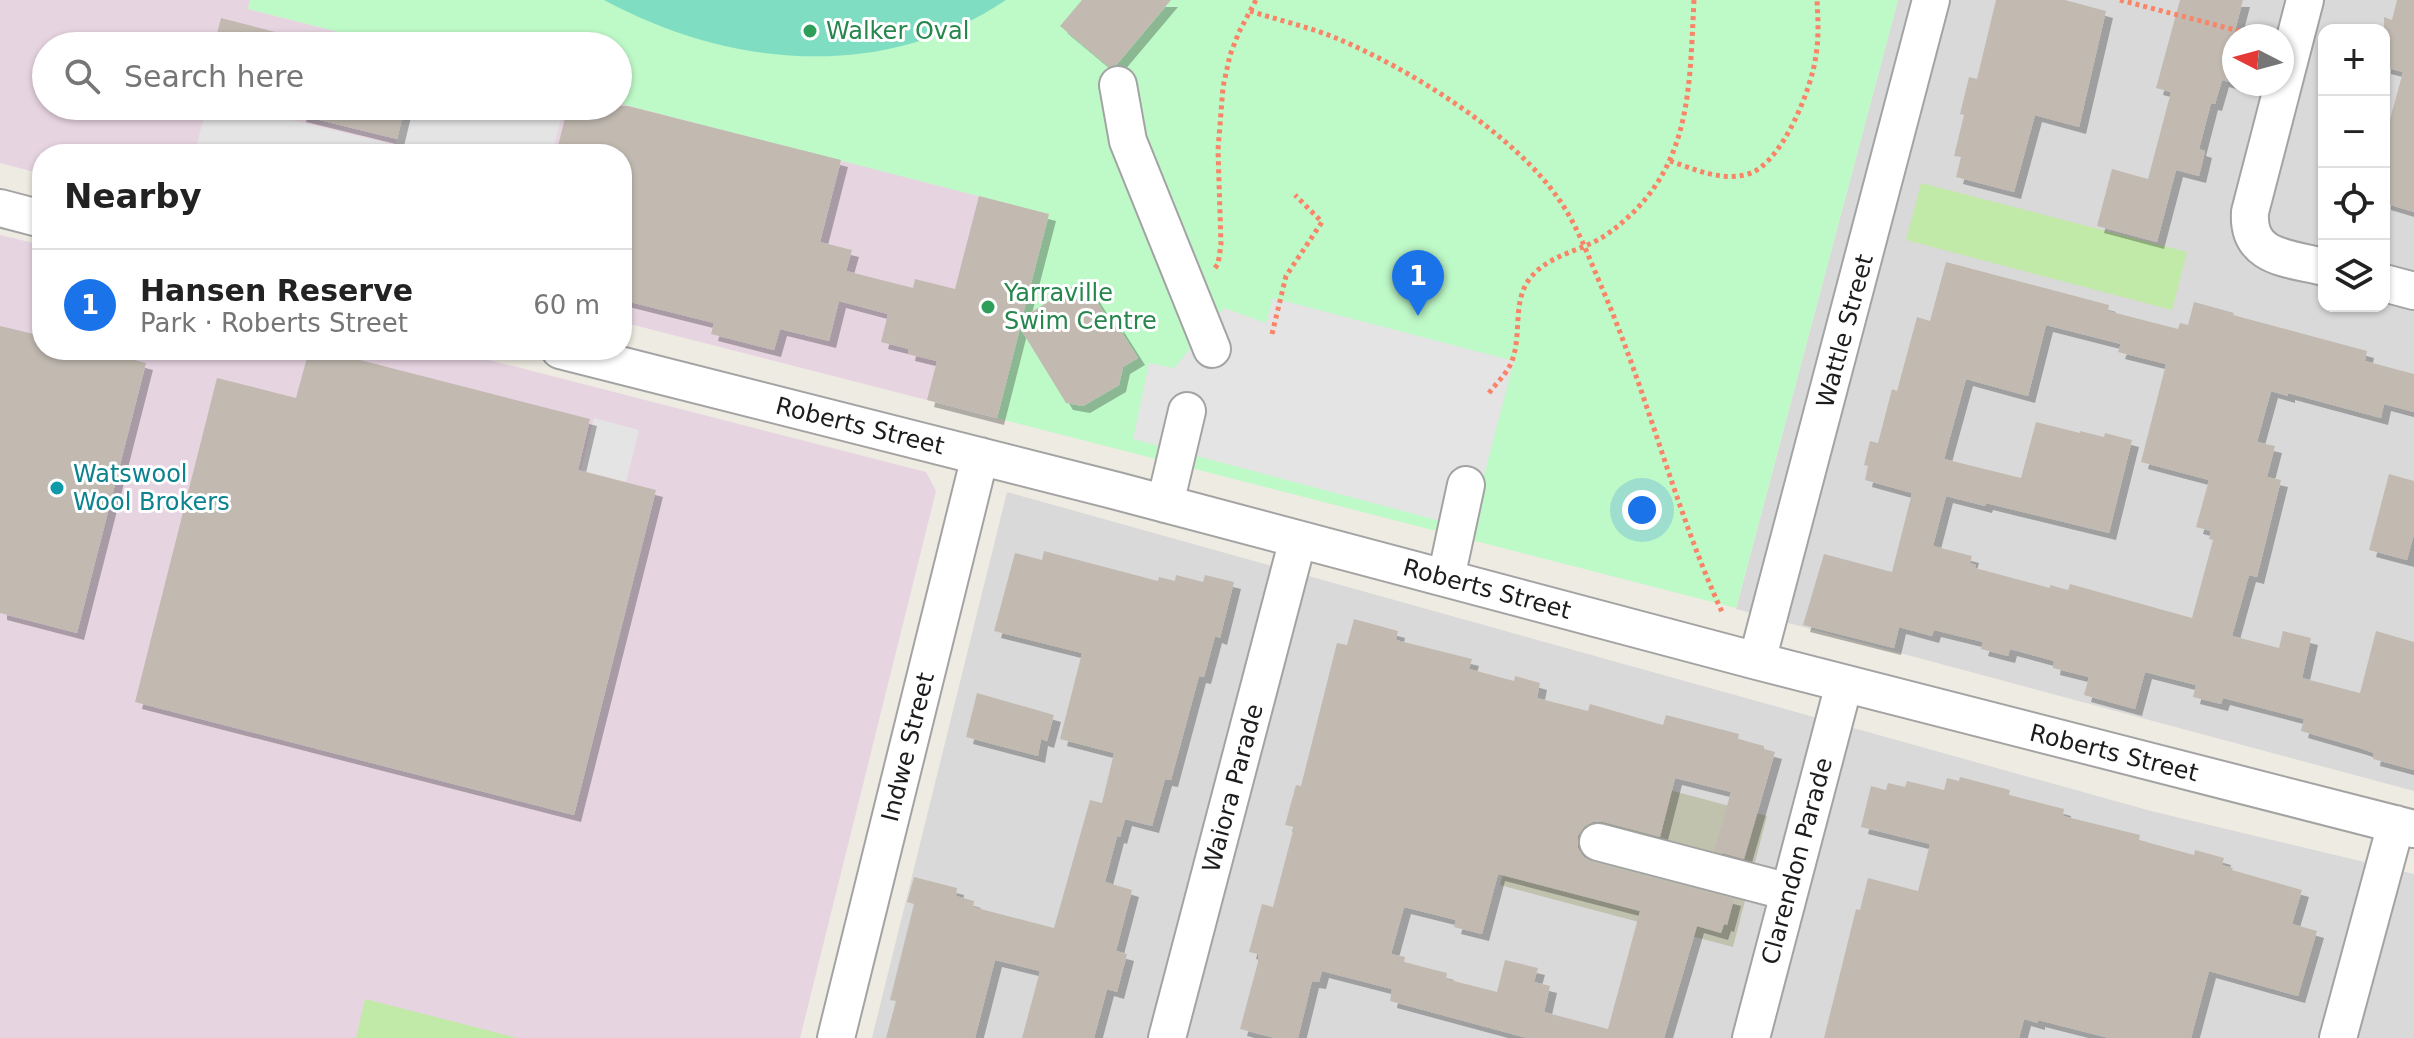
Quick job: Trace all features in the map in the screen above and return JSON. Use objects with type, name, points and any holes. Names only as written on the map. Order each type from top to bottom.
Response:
[{"type":"street","name":"Wattle Street","points":[[1757,661],[1931,0]]},
{"type":"street","points":[[2305,0],[2250,212],[2252,234],[2269,253],[2318,265]]},
{"type":"street","points":[[1118,85],[1128,141],[1212,349]]},
{"type":"street","points":[[0,208],[32,216]]},
{"type":"street","points":[[2390,285],[2414,291]]},
{"type":"street","name":"Roberts Street","points":[[600,360],[2405,827]]},
{"type":"street","points":[[1165,504],[1187,411]]},
{"type":"street","name":"Indwe Street","points":[[836,1038],[980,456]]},
{"type":"street","points":[[1446,578],[1466,485]]},
{"type":"street","name":"Waiora Parade","points":[[1167,1038],[1298,539]]},
{"type":"street","name":"Clarendon Parade","points":[[1751,1038],[1844,684]]},
{"type":"street","points":[[2338,1038],[2405,827]]},
{"type":"street","points":[[1598,842],[1789,892]]},
{"type":"path","points":[[1186,284],[1215,268],[1220,257],[1218,150],[1223,87],[1230,55],[1256,0]]},
{"type":"path","points":[[1489,393],[1509,367],[1516,343],[1521,292],[1529,280],[1548,262],[1608,233],[1643,200],[1670,161],[1684,124],[1692,61],[1694,0]]},
{"type":"path","points":[[1670,161],[1713,174],[1740,176],[1752,173],[1771,160],[1796,117],[1812,77],[1817,44],[1817,0]]},
{"type":"path","points":[[2120,0],[2222,27]]},
{"type":"path","points":[[1250,11],[1334,37],[1449,99],[1502,141],[1559,199],[1584,247],[1622,335],[1722,612]]},
{"type":"path","points":[[1272,334],[1286,276],[1322,222],[1295,195]]},
{"type":"shaded area","points":[[0,0],[250,0],[248,9],[339,32],[32,32],[32,120],[632,120],[632,107],[1049,214],[997,418],[632,325],[632,144],[32,144],[32,171],[0,163]]},
{"type":"shaded area","points":[[1898,0],[2414,0],[2414,791],[1736,609]]},
{"type":"shaded area","points":[[203,120],[292,120],[391,144],[197,144]]},
{"type":"shaded area","points":[[401,120],[561,120],[555,144],[395,144]]},
{"type":"shaded area","points":[[0,235],[32,243],[32,360],[489,360],[926,472],[936,491],[800,1038],[0,1038]]},
{"type":"shaded area","points":[[1273,298],[1514,361],[1470,529],[1133,439],[1149,363],[1174,368],[1224,308],[1266,323]]},
{"type":"shaded area","points":[[594,418],[639,430],[626,482],[581,470]]},
{"type":"shaded area","points":[[1007,492],[2151,811],[2414,874],[2414,1038],[872,1038]]},
{"type":"shaded area","points":[[1534,754],[1767,816],[1733,947],[1500,885]]},
{"type":"green space","points":[[250,0],[1898,0],[1736,608],[997,418],[1048,214],[632,107],[632,32],[339,32],[248,9]]},
{"type":"green space","name":"Walker Oval","points":[[604,0],[1006,0],[959,26],[909,44],[858,54],[806,56],[754,52],[703,40],[652,23]]},
{"type":"green space","points":[[1921,183],[2187,252],[2172,310],[1906,240]]},
{"type":"green space","points":[[365,999],[518,1038],[356,1038]]},
{"type":"building","points":[[1082,0],[1171,0],[1117,64],[1109,67],[1060,26]]},
{"type":"building","points":[[1996,0],[2065,0],[2106,11],[2079,127],[2035,115],[2014,192],[1956,177],[1961,157],[1954,156],[1969,77],[1977,79]]},
{"type":"building","points":[[2180,0],[2243,0],[2237,24],[2222,24],[2222,80],[2215,104],[2211,103],[2199,149],[2205,151],[2199,176],[2176,170],[2157,242],[2097,226],[2112,169],[2148,179],[2171,92],[2156,88]]},
{"type":"building","points":[[2397,0],[2414,0],[2414,212],[2390,205],[2390,119],[2403,72],[2390,69],[2390,24],[2384,24],[2384,17],[2392,20]]},
{"type":"building","points":[[221,18],[276,32],[218,32]]},
{"type":"building","points":[[632,107],[841,160],[820,242],[852,250],[846,271],[913,288],[915,279],[955,289],[979,196],[1049,214],[1022,318],[1083,280],[1113,327],[1117,325],[1138,358],[1123,367],[1119,385],[1083,406],[1066,403],[1020,328],[997,418],[927,400],[937,361],[908,354],[909,349],[881,342],[888,314],[839,301],[829,341],[780,329],[774,350],[711,334],[714,323],[632,302],[632,144],[558,144],[564,120],[632,120]]},
{"type":"building","points":[[319,120],[402,120],[397,139]]},
{"type":"building","points":[[1946,262],[2109,305],[2108,311],[2178,329],[2180,323],[2188,325],[2194,302],[2367,351],[2365,361],[2414,374],[2414,412],[2384,404],[2381,418],[2271,391],[2257,442],[2275,446],[2267,477],[2281,480],[2257,577],[2249,575],[2232,636],[2279,648],[2283,631],[2311,638],[2302,678],[2360,693],[2376,631],[2414,642],[2414,770],[2373,759],[2374,753],[2360,748],[2301,731],[2304,719],[2223,698],[2221,704],[2193,697],[2196,685],[2145,672],[2135,709],[2084,695],[2089,677],[2053,668],[2054,661],[2010,649],[2008,656],[1981,649],[1983,642],[1934,630],[1932,636],[1899,627],[1894,648],[1803,625],[1824,554],[1892,572],[1912,493],[1865,480],[1868,466],[1864,465],[1870,441],[1878,443],[1892,389],[1897,391],[1917,317],[1930,321]],"holes":[[[2046,325],[2121,344],[2118,352],[2166,364],[2141,462],[2209,480],[2196,527],[2211,531],[2209,539],[2213,540],[2192,618],[2070,584],[2068,590],[2050,585],[2050,588],[1975,568],[1976,565],[1970,563],[1972,556],[1933,546],[1946,496],[2109,533],[2132,440],[2105,433],[2104,437],[2080,433],[2036,422],[2021,478],[1944,459],[1966,379],[2028,396]]]},
{"type":"building","name":"Watswool Wool Brokers","points":[[0,326],[32,334],[32,360],[134,360],[146,363],[77,633],[0,613]]},
{"type":"building","points":[[306,360],[360,360],[590,419],[578,470],[656,490],[574,815],[135,702],[217,378],[296,398]]},
{"type":"building","points":[[2389,474],[2414,481],[2414,534],[2407,560],[2369,550]]},
{"type":"building","points":[[1044,551],[1158,581],[1159,577],[1175,581],[1176,575],[1203,582],[1205,575],[1234,582],[1220,638],[1215,636],[1204,677],[1199,676],[1171,780],[1165,779],[1152,826],[1125,819],[1120,837],[1117,836],[1105,882],[1132,890],[1116,951],[1127,954],[1117,992],[1107,989],[1094,1038],[1022,1038],[1040,971],[995,960],[975,1038],[886,1038],[896,1001],[890,1000],[914,904],[907,902],[914,877],[957,888],[956,896],[974,901],[973,907],[1054,928],[1090,800],[1102,803],[1114,753],[1060,739],[1082,653],[994,631],[1015,553],[1042,560]]},
{"type":"building","points":[[1354,619],[1398,631],[1396,640],[1472,659],[1469,669],[1514,681],[1515,676],[1540,683],[1537,698],[1588,711],[1590,704],[1663,725],[1666,715],[1739,734],[1738,739],[1775,752],[1744,859],[1714,851],[1731,792],[1675,778],[1660,837],[1603,822],[1593,822],[1584,827],[1578,836],[1578,848],[1584,857],[1593,862],[1734,899],[1727,925],[1724,924],[1721,933],[1697,926],[1664,1038],[1527,1038],[1390,1001],[1392,989],[1322,971],[1319,982],[1312,981],[1298,1038],[1275,1038],[1240,1029],[1258,962],[1258,954],[1249,952],[1262,904],[1273,907],[1294,827],[1285,825],[1296,785],[1301,786],[1337,643],[1347,645]],"holes":[[[1498,874],[1640,911],[1608,1029],[1544,1012],[1550,986],[1534,982],[1538,968],[1505,960],[1497,992],[1446,979],[1447,973],[1404,962],[1405,957],[1391,954],[1404,907],[1456,920],[1454,927],[1482,934]]]},
{"type":"building","points":[[977,693],[1054,715],[1047,741],[1041,739],[1038,756],[966,737]]},
{"type":"building","points":[[1960,777],[2010,790],[2009,795],[2064,809],[2063,816],[2140,835],[2139,840],[2194,855],[2195,850],[2224,858],[2222,865],[2232,870],[2302,890],[2292,924],[2317,931],[2298,996],[2209,971],[2191,1038],[2109,1038],[2024,1019],[2019,1038],[1824,1038],[1856,909],[1860,910],[1868,878],[1918,891],[1930,844],[1861,827],[1871,786],[1886,790],[1888,783],[1905,787],[1907,781],[1944,790],[1947,778],[1959,781]]},
{"type":"place","name":"Walker Oval","points":[[810,31]]},
{"type":"place","name":"Yarraville Swim Centre","points":[[988,307]]},
{"type":"place","name":"Hansen Reserve","points":[[1418,316]]},
{"type":"place","name":"Watswool Wool Brokers","points":[[57,488]]}]
